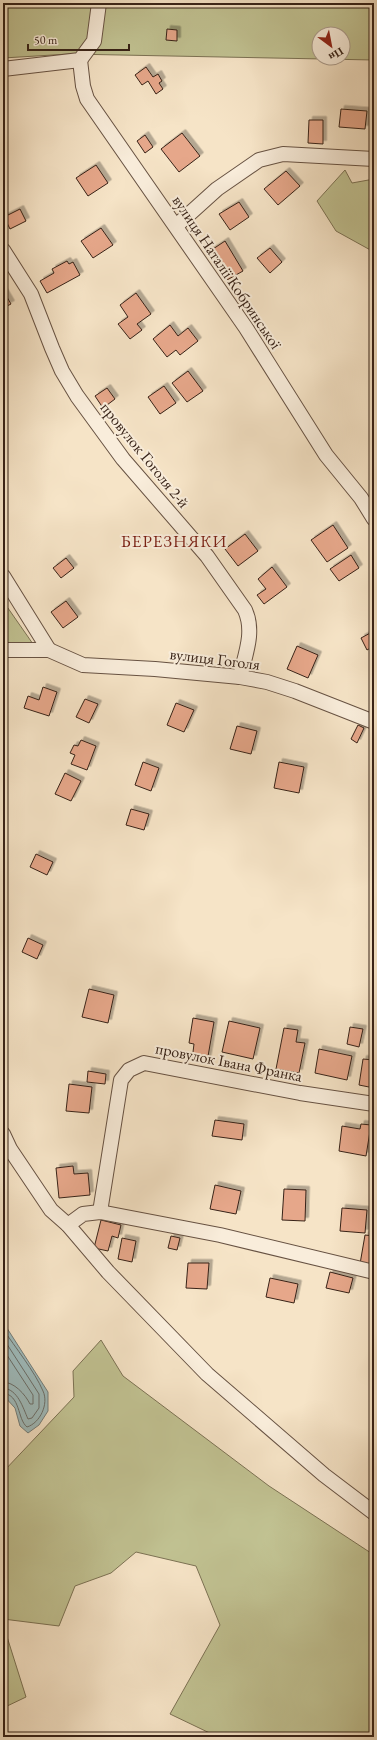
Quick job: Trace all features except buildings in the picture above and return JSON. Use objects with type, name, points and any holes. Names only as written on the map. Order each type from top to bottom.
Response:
[{"type":"street","points":[[3,69],[80,60],[94,40],[98,3]]},
{"type":"street","name":"вулиця Наталії Кобринської","points":[[80,60],[83,86],[87,99],[246,328],[326,455],[368,499],[374,519]]},
{"type":"street","points":[[176,226],[217,188],[259,160],[283,154],[374,159]]},
{"type":"street","name":"провулок Гоголя 2-й","points":[[3,250],[31,294],[62,371],[77,396],[123,459],[207,556],[245,610],[250,620],[250,626],[249,639],[240,677]]},
{"type":"street","points":[[3,576],[49,650]]},
{"type":"street","name":"вулиця Гоголя","points":[[3,650],[49,650],[83,665],[155,669],[240,677],[267,682],[295,691],[374,722]]},
{"type":"street","name":"провулок Івана Франка","points":[[100,1212],[121,1080],[129,1070],[144,1063],[300,1093],[374,1104]]},
{"type":"street","points":[[3,1134],[10,1149],[51,1210],[68,1225],[108,1272],[207,1374],[324,1474],[374,1513]]},
{"type":"street","points":[[68,1225],[83,1214],[100,1212],[220,1235],[374,1272]]},
{"type":"green space","points":[[3,3],[374,3],[374,60],[351,60],[351,26],[311,26],[311,59],[69,54],[3,58]]},
{"type":"green space","points":[[345,170],[352,183],[374,179],[374,252],[336,231],[317,201]]},
{"type":"green space","points":[[3,601],[33,644],[3,643]]},
{"type":"green space","points":[[101,1340],[123,1376],[269,1486],[374,1555],[374,1736],[218,1737],[170,1714],[220,1625],[196,1566],[136,1552],[111,1573],[75,1586],[59,1626],[3,1619],[3,1472],[74,1397],[73,1371]]},
{"type":"green space","points":[[3,1624],[26,1697],[3,1708]]},
{"type":"water","points":[[3,1322],[48,1392],[48,1411],[39,1425],[28,1433],[20,1426],[15,1408],[3,1395]]},
{"type":"district","name":"БЕРЕЗНЯКИ","points":[[174,541]]}]
